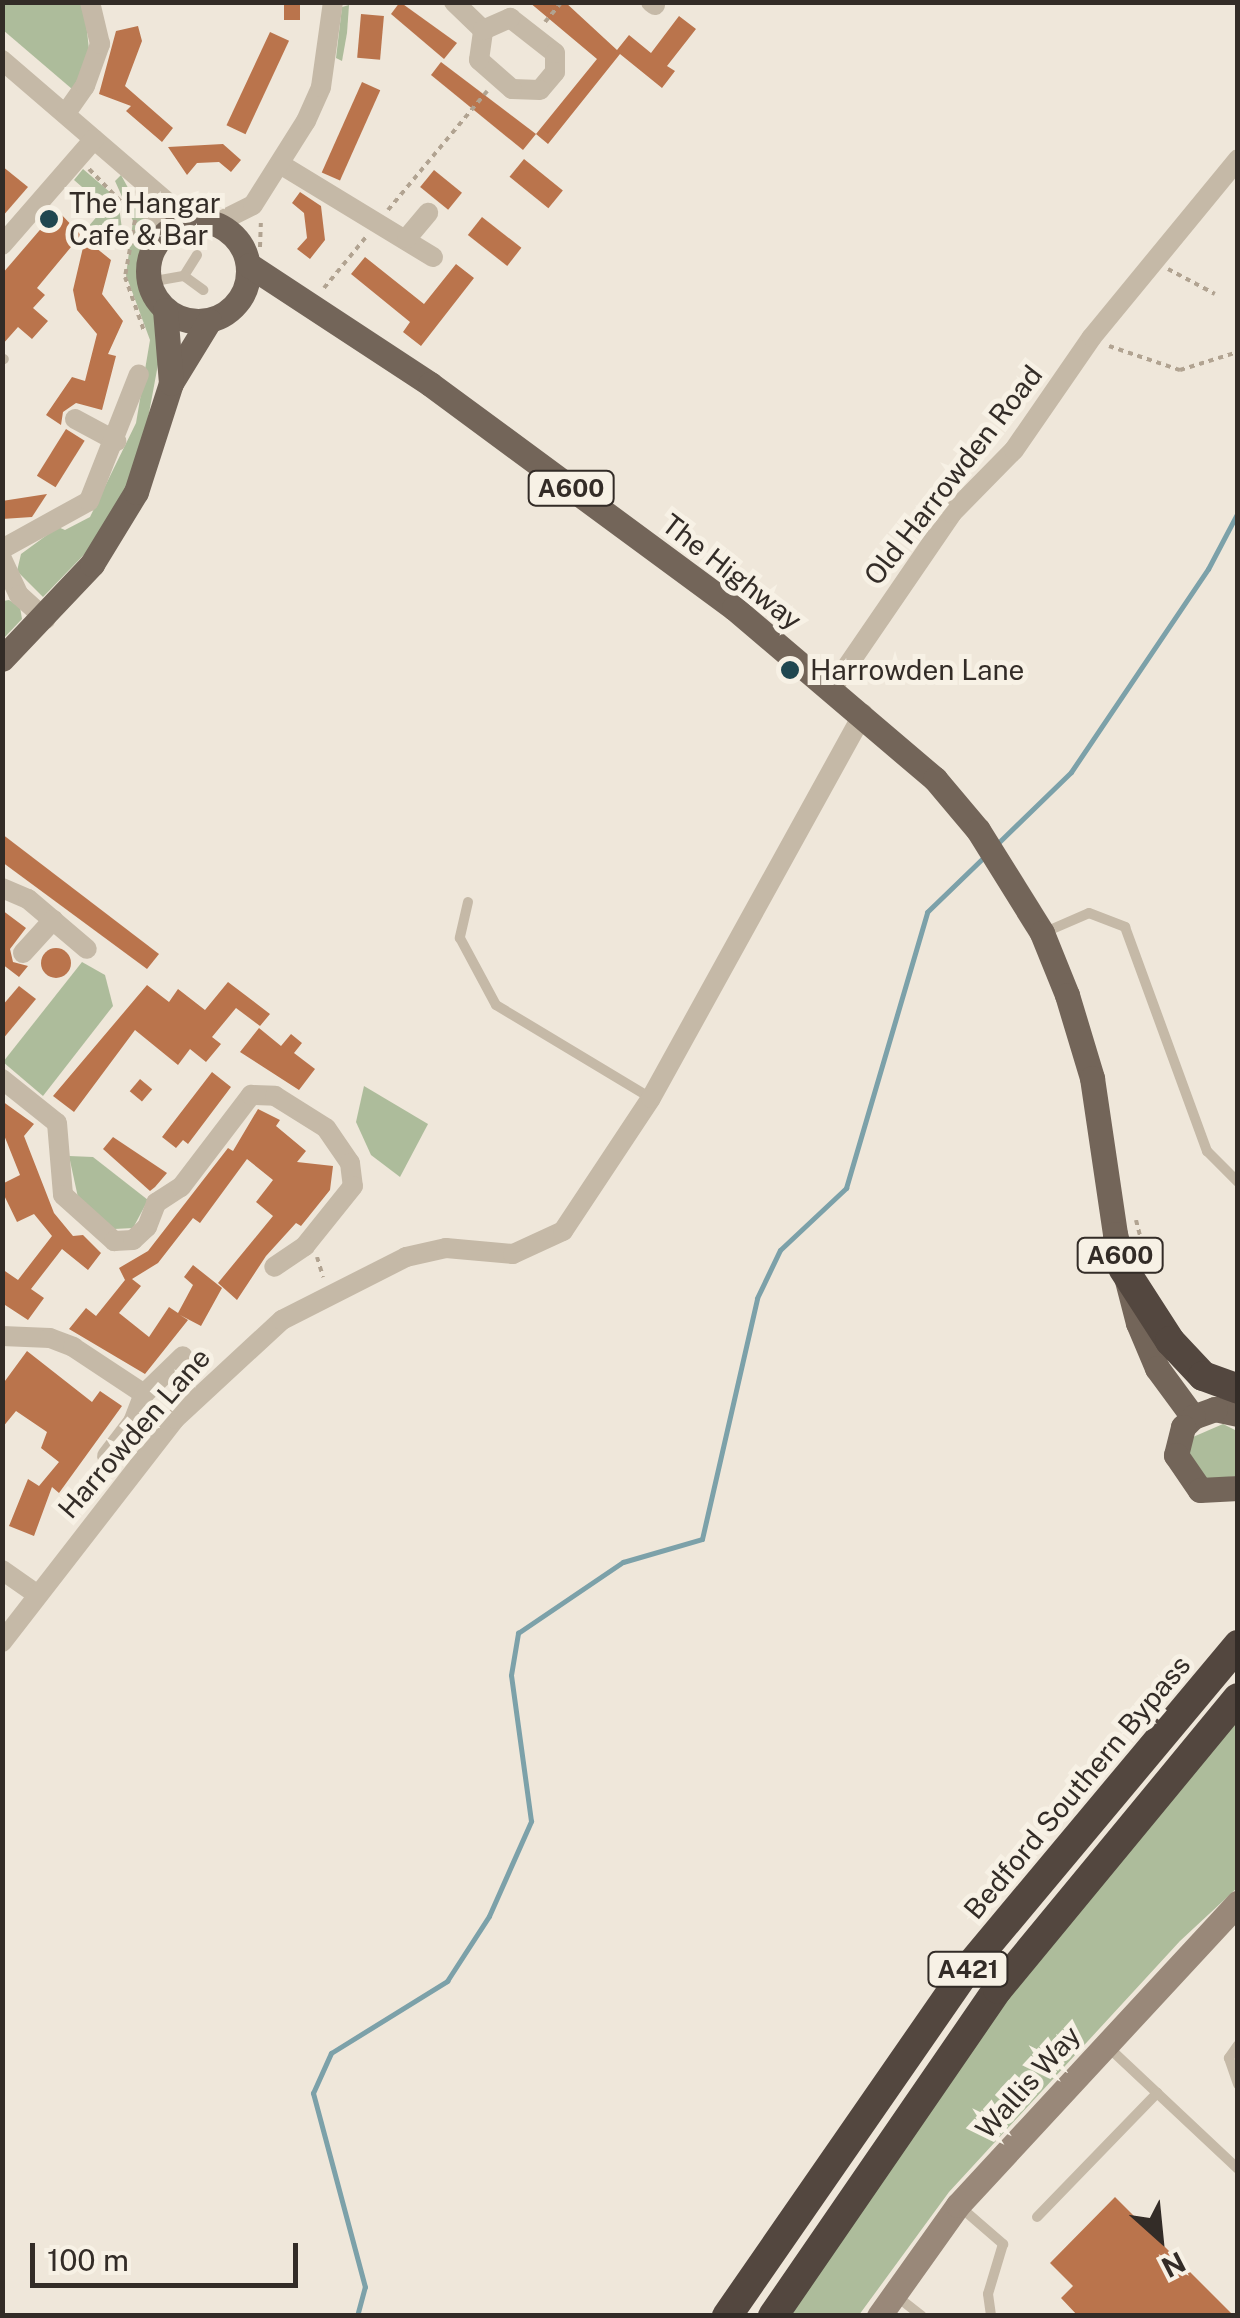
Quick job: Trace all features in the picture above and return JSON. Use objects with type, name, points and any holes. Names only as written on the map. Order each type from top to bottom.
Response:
[{"type":"highway","points":[[1122,1268],[1170,1341],[1204,1376],[1238,1390]]},
{"type":"highway","name":"Bedford Southern Bypass","points":[[727,2316],[968,1968],[1238,1645]]},
{"type":"highway","name":"A421","points":[[774,2316],[998,1989],[1238,1698]]},
{"type":"main road","points":[[171,383],[165,310],[148,282],[152,250],[161,237],[202,223],[239,240],[258,262],[240,301]]},
{"type":"main road","name":"The Highway","points":[[258,262],[734,608],[935,779],[1006,868],[1042,933],[1092,1078],[1122,1268]]},
{"type":"main road","points":[[2,659],[46,619],[92,564],[136,492],[171,383],[209,321],[240,301],[307,300]]},
{"type":"main road","points":[[165,310],[209,321]]},
{"type":"main road","name":"A600","points":[[1122,1268],[1158,1368],[1193,1417]]},
{"type":"main road","points":[[1238,1414],[1215,1409],[1193,1417],[1177,1441],[1180,1470],[1200,1490],[1238,1488]]},
{"type":"street","points":[[66,113],[86,86],[100,44],[90,2]]},
{"type":"street","points":[[2,60],[66,113],[144,189],[202,223],[253,204],[280,164],[321,88],[334,2]]},
{"type":"street","points":[[454,2],[483,30]]},
{"type":"street","points":[[510,18],[536,33],[554,53],[552,79],[530,92],[496,79],[479,60],[483,30],[510,18]]},
{"type":"street","points":[[2,245],[94,139]]},
{"type":"street","name":"Old Harrowden Road","points":[[831,690],[909,571],[987,471],[1014,450],[1092,337],[1238,159]]},
{"type":"street","points":[[280,164],[407,238],[432,257]]},
{"type":"street","points":[[144,189],[161,237]]},
{"type":"street","points":[[407,238],[428,213]]},
{"type":"street","points":[[2,549],[78,512],[116,441],[139,374]]},
{"type":"street","points":[[76,419],[116,441]]},
{"type":"street","points":[[2,559],[7,588],[46,619]]},
{"type":"street","name":"Harrowden Lane","points":[[2,1642],[36,1593],[175,1419],[242,1352],[327,1292],[446,1248],[513,1254],[542,1244],[581,1210],[651,1098],[862,714]]},
{"type":"street","points":[[2,888],[53,920],[87,949]]},
{"type":"street","points":[[23,954],[53,920]]},
{"type":"street","points":[[2,1078],[57,1122],[62,1195],[114,1242],[133,1240],[147,1227],[156,1203],[181,1187],[241,1102],[251,1094],[275,1096],[326,1128],[350,1163],[353,1186],[311,1251],[274,1267]]},
{"type":"street","points":[[2,1336],[50,1338],[74,1347],[144,1394]]},
{"type":"street","points":[[107,1456],[144,1394],[183,1356]]},
{"type":"street","points":[[2,1570],[36,1593]]},
{"type":"street","name":"Wallis Way","points":[[879,2316],[958,2205],[1104,2043],[1238,1903]]},
{"type":"lane","points":[[184,276],[197,255]]},
{"type":"lane","points":[[148,282],[184,276],[203,290]]},
{"type":"lane","points":[[468,902],[460,938],[496,1005],[651,1098]]},
{"type":"lane","points":[[1042,933],[1089,913],[1124,927],[1206,1151],[1238,1182]]},
{"type":"lane","points":[[1104,2043],[1238,2170]]},
{"type":"lane","points":[[1238,2045],[1229,2058],[1238,2084]]},
{"type":"lane","points":[[1037,2217],[1157,2093]]},
{"type":"lane","points":[[958,2205],[1003,2244],[988,2294],[991,2316]]},
{"type":"lane","points":[[894,2294],[922,2316]]},
{"type":"path","points":[[536,33],[562,2]]},
{"type":"path","points":[[307,300],[379,221],[496,79]]},
{"type":"path","points":[[76,159],[136,219],[125,277],[146,334],[139,374]]},
{"type":"path","points":[[258,262],[257,233],[264,213]]},
{"type":"path","points":[[1156,262],[1215,294]]},
{"type":"path","points":[[1092,337],[1180,370],[1238,352]]},
{"type":"path","points":[[311,1251],[327,1292]]},
{"type":"green space","points":[[2,3],[84,3],[90,59],[72,89],[3,30]]},
{"type":"green space","points":[[349,5],[342,61],[336,58],[342,7]]},
{"type":"green space","points":[[83,169],[118,199],[124,244],[111,234],[100,248],[82,234],[105,207],[74,180]]},
{"type":"green space","points":[[121,175],[144,217],[139,274],[156,318],[159,359],[142,451],[105,533],[43,597],[17,571],[21,554],[58,527],[65,530],[90,517],[136,423],[150,340],[126,275],[133,221],[115,181]]},
{"type":"green space","points":[[3,601],[20,607],[22,619],[3,639]]},
{"type":"green space","points":[[82,962],[105,975],[113,1006],[43,1096],[3,1062]]},
{"type":"green space","points":[[364,1086],[428,1124],[400,1177],[371,1155],[356,1122]]},
{"type":"green space","points":[[69,1156],[93,1157],[148,1200],[133,1228],[114,1229],[79,1202]]},
{"type":"green space","points":[[1223,1424],[1237,1431],[1237,1476],[1205,1480],[1188,1453],[1193,1437]]},
{"type":"green space","points":[[1237,1721],[1237,1888],[1180,1941],[949,2192],[859,2315],[780,2316],[1007,1995]]},
{"type":"building","points":[[284,2],[300,2],[300,20],[284,20]]},
{"type":"building","points":[[400,2],[457,43],[444,59],[391,14]]},
{"type":"building","points":[[529,2],[565,2],[617,50],[629,35],[651,53],[679,16],[696,29],[667,66],[675,71],[662,88],[620,54],[548,144],[536,134],[597,59]]},
{"type":"building","points":[[361,14],[384,16],[380,60],[357,58]]},
{"type":"building","points":[[138,26],[142,41],[125,86],[173,128],[162,142],[126,111],[131,106],[99,94],[116,31]]},
{"type":"building","points":[[270,32],[289,41],[246,134],[226,125]]},
{"type":"building","points":[[441,62],[536,134],[523,150],[431,75]]},
{"type":"building","points":[[362,82],[380,90],[340,181],[322,172]]},
{"type":"building","points":[[223,144],[241,160],[231,172],[219,162],[197,163],[187,175],[168,147]]},
{"type":"building","points":[[524,159],[563,190],[548,208],[510,177]]},
{"type":"building","points":[[2,166],[28,187],[2,217]]},
{"type":"building","points":[[434,170],[462,193],[448,210],[420,187]]},
{"type":"building","points":[[300,192],[321,206],[325,240],[310,259],[297,249],[307,238],[304,213],[292,203]]},
{"type":"building","points":[[57,210],[81,235],[37,288],[45,295],[33,308],[48,321],[32,339],[18,327],[2,345],[2,274]]},
{"type":"building","points":[[482,217],[521,248],[507,266],[468,235]]},
{"type":"building","points":[[85,239],[111,260],[102,294],[123,321],[108,354],[116,356],[102,410],[76,403],[63,412],[61,425],[46,415],[72,377],[85,381],[97,334],[77,310],[73,290]]},
{"type":"building","points":[[365,257],[424,304],[456,264],[474,278],[421,346],[403,332],[410,322],[351,274]]},
{"type":"building","points":[[66,429],[85,441],[56,487],[37,476]]},
{"type":"building","points":[[47,494],[32,517],[2,519],[2,501]]},
{"type":"building","points":[[2,834],[159,954],[147,969],[2,862]]},
{"type":"building","points":[[2,910],[26,928],[10,949],[13,962],[28,966],[19,977],[2,964]]},
{"type":"building","points":[[56,948],[67,952],[71,963],[67,974],[56,978],[45,974],[41,963],[45,952]]},
{"type":"building","points":[[228,982],[270,1014],[260,1026],[236,1008],[212,1037],[221,1044],[206,1062],[190,1049],[178,1065],[135,1030],[74,1112],[53,1096],[147,985],[169,1002],[178,989],[205,1010]]},
{"type":"building","points":[[19,986],[36,999],[2,1040],[2,1006]]},
{"type":"building","points":[[259,1028],[281,1046],[291,1034],[302,1043],[294,1053],[315,1069],[299,1090],[240,1052]]},
{"type":"building","points":[[212,1072],[231,1087],[188,1144],[183,1140],[176,1148],[162,1137]]},
{"type":"building","points":[[140,1079],[152,1089],[142,1102],[130,1091]]},
{"type":"building","points":[[2,1101],[34,1124],[24,1136],[54,1213],[73,1236],[83,1235],[101,1253],[88,1270],[62,1249],[31,1289],[44,1298],[28,1320],[2,1303],[2,1269],[18,1280],[52,1236],[34,1214],[17,1222],[2,1191],[2,1184],[20,1175],[2,1130]]},
{"type":"building","points":[[258,1109],[280,1120],[276,1126],[306,1151],[297,1162],[333,1166],[330,1190],[301,1226],[296,1223],[266,1256],[237,1300],[218,1283],[273,1216],[256,1202],[273,1180],[247,1159],[200,1223],[193,1218],[158,1263],[132,1279],[141,1286],[119,1313],[149,1337],[169,1307],[178,1313],[193,1285],[184,1277],[193,1265],[222,1288],[201,1326],[180,1315],[188,1320],[145,1374],[69,1329],[86,1308],[96,1316],[125,1280],[119,1268],[148,1251],[228,1148],[233,1151]]},
{"type":"building","points":[[113,1137],[167,1173],[150,1191],[103,1149]]},
{"type":"building","points":[[27,1351],[92,1402],[100,1391],[122,1406],[59,1493],[52,1487],[34,1536],[9,1526],[28,1479],[39,1486],[59,1462],[41,1448],[47,1432],[16,1411],[2,1428],[2,1385]]},
{"type":"building","points":[[1115,2197],[1234,2316],[1078,2316],[1061,2298],[1073,2286],[1050,2263]]},
{"type":"waterway","points":[[997,844],[1071,772],[1208,569],[1238,512]]},
{"type":"waterway","points":[[357,2316],[365,2287],[313,2093],[331,2053],[447,1981],[489,1916],[531,1821],[511,1675],[518,1633],[623,1562],[702,1539],[757,1298],[780,1250],[846,1188],[927,912],[986,855]]},
{"type":"place","name":"The Hangar Cafe & Bar","points":[[49,219]]},
{"type":"place","name":"Harrowden Lane","points":[[790,670]]}]
